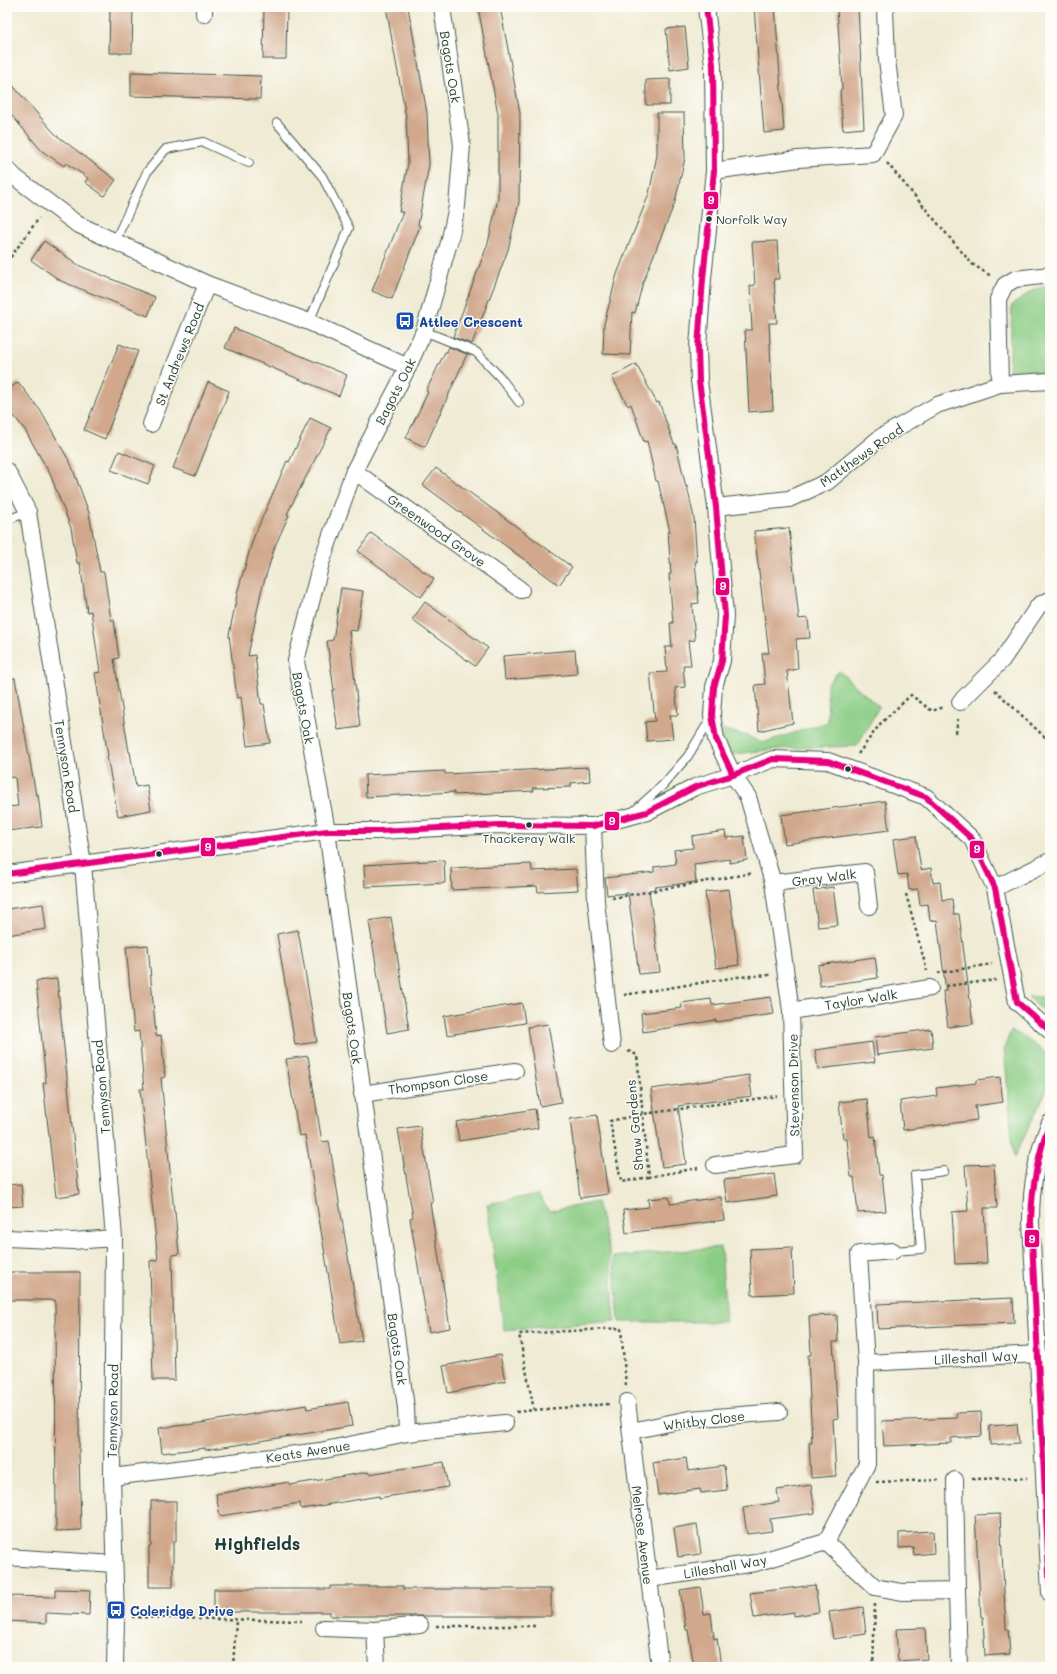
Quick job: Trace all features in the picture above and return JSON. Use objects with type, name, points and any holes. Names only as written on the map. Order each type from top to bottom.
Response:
[{"type":"street","name":"Bagots Oak","points":[[407,1433],[406,1408],[326,831],[296,661],[321,563],[354,471],[408,367],[424,331],[450,239],[457,206],[462,144],[442,7]]},
{"type":"street","name":"Stevenson Drive","points":[[706,7],[713,65],[714,171],[698,347],[699,381],[716,507],[725,616],[722,661],[714,687],[712,715],[716,739],[733,775],[748,797],[771,877],[792,1011],[794,1155],[714,1165]]},
{"type":"street","points":[[714,171],[798,159],[873,154],[894,116],[887,60],[885,9],[887,7]]},
{"type":"street","points":[[7,169],[49,204],[77,224],[207,284],[309,322],[408,367]]},
{"type":"street","points":[[1000,384],[998,299],[1005,285],[1016,279],[1050,275]]},
{"type":"street","name":"St Andrews Road","points":[[151,424],[207,284]]},
{"type":"street","name":"Matthews Road","points":[[716,507],[788,499],[827,482],[881,437],[938,405],[1000,384],[1050,381]]},
{"type":"street","name":"Tennyson Road","points":[[7,471],[28,512],[83,864],[114,1238],[112,1477],[116,1616],[115,1667]]},
{"type":"street","name":"Greenwood Grove","points":[[354,471],[521,590]]},
{"type":"street","points":[[960,702],[1002,660],[1039,605],[1050,600]]},
{"type":"street","points":[[7,874],[326,831],[378,831],[500,825],[593,826],[647,812],[696,787],[733,775],[773,759],[828,761],[926,797],[972,839],[995,888],[1018,1002],[1050,1032]]},
{"type":"street","points":[[593,826],[596,901],[608,997],[612,1045]]},
{"type":"street","points":[[995,888],[1050,861]]},
{"type":"street","name":"Gray Walk","points":[[771,877],[865,872],[869,906]]},
{"type":"street","name":"Taylor Walk","points":[[792,1011],[929,981]]},
{"type":"street","name":"Thompson Close","points":[[362,1094],[515,1071]]},
{"type":"street","points":[[1050,1122],[1043,1139],[1031,1193],[1031,1221],[1038,1354],[1048,1507],[1050,1593]]},
{"type":"street","points":[[7,1238],[73,1241],[114,1238]]},
{"type":"street","points":[[893,1251],[859,1254],[866,1363],[867,1464],[826,1542],[875,1587],[902,1592],[957,1591]]},
{"type":"street","name":"Lilleshall Way","points":[[866,1363],[1038,1354]]},
{"type":"street","name":"Melrose Avenue","points":[[627,1402],[660,1667]]},
{"type":"street","name":"Whitby Close","points":[[630,1431],[689,1419],[779,1412]]},
{"type":"street","name":"Keats Avenue","points":[[112,1477],[320,1451],[407,1433],[505,1423]]},
{"type":"street","points":[[955,1480],[960,1667]]},
{"type":"street","name":"Lilleshall Way","points":[[649,1579],[755,1563],[826,1542]]},
{"type":"street","points":[[7,1557],[114,1564]]},
{"type":"street","points":[[324,1628],[375,1630],[420,1626]]},
{"type":"street","points":[[375,1630],[377,1667]]},
{"type":"lane","points":[[277,123],[322,176],[349,228],[309,322]]},
{"type":"lane","points":[[115,241],[147,172],[166,149],[203,142],[249,163]]},
{"type":"lane","points":[[424,331],[476,352],[500,377],[519,402]]},
{"type":"lane","points":[[7,520],[28,512]]},
{"type":"lane","points":[[626,818],[663,785],[688,756],[712,715]]},
{"type":"lane","points":[[893,1251],[921,1249],[916,1175],[944,1171]]},
{"type":"path","points":[[876,149],[972,264],[1005,285]]},
{"type":"path","points":[[7,262],[49,204]]},
{"type":"path","points":[[982,679],[1050,742]]},
{"type":"path","points":[[847,768],[880,724],[911,695],[932,711],[960,702]]},
{"type":"path","points":[[596,901],[771,877]]},
{"type":"path","points":[[906,894],[929,981]]},
{"type":"path","points":[[929,981],[1010,961]]},
{"type":"path","points":[[608,997],[737,977],[786,974]]},
{"type":"path","points":[[929,981],[1013,978]]},
{"type":"path","name":"Shaw Gardens","points":[[612,1045],[637,1055],[649,1177],[714,1165]]},
{"type":"path","points":[[649,1177],[621,1182],[610,1121],[643,1114],[792,1094]]},
{"type":"path","points":[[505,1423],[516,1412],[627,1402],[621,1328],[519,1334],[534,1410]]},
{"type":"path","points":[[854,1667],[873,1666],[875,1587]]},
{"type":"path","points":[[116,1616],[302,1621]]},
{"type":"path","points":[[233,1667],[236,1620]]},
{"type":"path","points":[[420,1626],[537,1626]]},
{"type":"green space","points":[[1050,285],[1050,373],[1009,376],[1012,305],[1035,289]]},
{"type":"green space","points":[[839,671],[879,707],[857,746],[777,749],[727,755],[718,728],[748,736],[762,743],[828,722],[827,684]]},
{"type":"green space","points":[[1028,996],[1050,998],[1050,1017],[1043,1012]]},
{"type":"green space","points":[[1011,1031],[1023,1036],[1046,1053],[1050,1060],[1050,1083],[1014,1158],[1004,1048]]},
{"type":"green space","points":[[538,1194],[549,1211],[597,1202],[609,1249],[615,1321],[504,1330],[487,1204]]},
{"type":"green space","points":[[721,1247],[726,1322],[619,1322],[613,1257]]},
{"type":"building","points":[[110,7],[133,7],[132,53],[109,53]]},
{"type":"building","points":[[264,7],[287,7],[286,59],[263,59]]},
{"type":"building","points":[[386,7],[408,7],[427,113],[429,165],[418,225],[420,226],[392,299],[372,291],[403,212],[399,212],[408,163],[406,117]]},
{"type":"building","points":[[478,7],[500,7],[520,113],[519,202],[508,250],[472,344],[453,337],[488,243],[498,199],[498,114]]},
{"type":"building","points":[[754,7],[775,7],[784,131],[764,133]]},
{"type":"building","points":[[837,7],[858,7],[864,128],[843,130]]},
{"type":"building","points":[[685,27],[689,67],[670,70],[666,29]]},
{"type":"building","points":[[131,72],[261,76],[260,99],[131,96]]},
{"type":"building","points":[[7,79],[56,135],[116,180],[104,196],[85,182],[88,178],[66,163],[64,166],[42,151],[7,110]]},
{"type":"building","points":[[670,79],[670,105],[646,105],[646,80]]},
{"type":"building","points":[[657,113],[684,113],[685,158],[675,202],[643,282],[635,313],[632,312],[630,355],[603,354],[604,324],[617,274],[649,194],[657,155]]},
{"type":"building","points":[[44,241],[80,266],[155,297],[148,316],[61,281],[31,260]]},
{"type":"building","points":[[777,241],[779,279],[774,279],[777,323],[769,323],[773,410],[749,412],[745,330],[752,330],[750,286],[755,285],[752,242]]},
{"type":"building","points":[[234,328],[347,375],[339,396],[225,348]]},
{"type":"building","points":[[119,344],[138,351],[105,439],[84,430]]},
{"type":"building","points":[[449,347],[467,354],[425,447],[406,438],[428,392],[426,391],[445,352],[447,352]]},
{"type":"building","points":[[636,364],[657,403],[659,402],[674,444],[676,444],[694,518],[697,562],[695,562],[699,603],[692,604],[695,640],[688,641],[691,665],[683,665],[685,687],[675,688],[678,715],[670,715],[673,739],[647,741],[645,722],[655,721],[650,673],[667,672],[665,647],[672,647],[670,623],[673,623],[669,574],[671,574],[668,532],[670,532],[658,481],[656,481],[647,441],[644,442],[631,404],[628,406],[612,377]]},
{"type":"building","points":[[18,382],[40,410],[71,464],[89,513],[100,572],[104,572],[111,620],[114,620],[119,658],[114,659],[136,787],[147,785],[151,810],[118,816],[107,756],[95,673],[100,672],[91,611],[87,612],[80,563],[77,563],[71,528],[50,474],[25,430],[7,407],[7,391]]},
{"type":"building","points":[[208,382],[229,391],[195,476],[173,468]]},
{"type":"building","points":[[310,418],[331,428],[287,514],[289,515],[275,546],[261,592],[248,656],[255,655],[261,704],[264,704],[270,743],[247,746],[241,697],[237,698],[229,635],[238,590],[253,539],[287,461],[289,462]]},
{"type":"building","points":[[119,451],[155,466],[148,484],[111,470]]},
{"type":"building","points":[[436,468],[572,567],[559,585],[423,485]]},
{"type":"building","points":[[789,528],[799,619],[808,618],[810,638],[796,639],[798,669],[787,671],[793,723],[759,731],[755,685],[765,684],[762,653],[769,653],[754,531]]},
{"type":"building","points":[[371,533],[434,579],[421,597],[358,551]]},
{"type":"building","points":[[341,588],[363,591],[357,631],[349,630],[360,727],[338,730],[327,641],[333,640]]},
{"type":"building","points":[[425,602],[488,648],[475,666],[412,620]]},
{"type":"building","points":[[575,650],[577,674],[505,680],[503,656]]},
{"type":"building","points":[[15,678],[36,795],[38,794],[42,827],[7,831],[7,807],[18,806],[15,777],[11,778],[7,756],[7,679]]},
{"type":"building","points":[[589,767],[590,781],[571,783],[571,787],[533,788],[534,791],[454,795],[454,792],[366,797],[365,775],[445,771],[445,774]]},
{"type":"building","points":[[885,801],[889,830],[785,844],[781,815]]},
{"type":"building","points":[[725,831],[726,838],[744,836],[747,860],[730,863],[729,859],[694,864],[696,882],[655,887],[656,889],[649,890],[660,972],[639,974],[628,893],[607,895],[605,878],[654,872],[654,867],[676,864],[674,850],[693,848],[692,836]]},
{"type":"building","points":[[916,836],[921,870],[931,868],[933,883],[940,882],[942,900],[952,899],[954,914],[959,914],[973,1024],[948,1027],[943,991],[946,991],[937,920],[930,921],[928,904],[920,905],[918,889],[909,890],[907,874],[898,875],[893,839]]},
{"type":"building","points":[[444,860],[445,883],[365,887],[364,865]]},
{"type":"building","points":[[531,864],[532,871],[576,869],[578,890],[538,892],[537,886],[452,890],[451,868]]},
{"type":"building","points":[[833,887],[838,925],[818,927],[813,890]]},
{"type":"building","points":[[729,889],[739,965],[716,968],[705,892]]},
{"type":"building","points":[[43,904],[46,929],[7,935],[7,909]]},
{"type":"building","points":[[391,917],[409,1029],[387,1033],[369,921]]},
{"type":"building","points":[[298,930],[317,1042],[295,1045],[277,934]]},
{"type":"building","points":[[148,945],[156,1036],[161,1035],[165,1077],[161,1078],[179,1254],[172,1255],[175,1380],[153,1380],[150,1261],[158,1260],[140,1089],[144,1089],[139,1031],[134,1032],[126,947]]},
{"type":"building","points":[[875,957],[878,978],[820,986],[818,965]]},
{"type":"building","points":[[57,979],[79,1194],[56,1197],[43,1083],[46,1083],[36,981]]},
{"type":"building","points":[[771,997],[774,1014],[716,1022],[716,1020],[643,1032],[641,1013],[682,1008],[681,1003],[711,999],[712,1005]]},
{"type":"building","points":[[522,1003],[525,1023],[447,1035],[444,1016]]},
{"type":"building","points":[[548,1024],[561,1102],[540,1106],[528,1027]]},
{"type":"building","points":[[931,1029],[933,1048],[877,1055],[875,1037]]},
{"type":"building","points":[[872,1042],[875,1062],[818,1069],[815,1050]]},
{"type":"building","points":[[308,1056],[322,1142],[329,1141],[362,1341],[340,1344],[305,1135],[299,1136],[286,1059]]},
{"type":"building","points":[[749,1075],[752,1096],[678,1106],[686,1164],[662,1167],[651,1089]]},
{"type":"building","points":[[1000,1077],[1003,1102],[975,1106],[977,1120],[903,1130],[900,1101],[937,1096],[936,1088],[976,1083],[976,1080]]},
{"type":"building","points":[[867,1099],[871,1137],[875,1136],[879,1175],[882,1175],[886,1211],[858,1213],[854,1177],[851,1177],[847,1139],[843,1139],[839,1102]]},
{"type":"building","points":[[535,1109],[538,1128],[459,1141],[456,1122]]},
{"type":"building","points":[[597,1115],[608,1194],[580,1198],[570,1119]]},
{"type":"building","points":[[420,1126],[433,1203],[430,1203],[450,1328],[429,1332],[410,1218],[413,1217],[398,1129]]},
{"type":"building","points":[[994,1164],[997,1208],[984,1208],[987,1263],[955,1264],[952,1212],[968,1211],[965,1165]]},
{"type":"building","points":[[774,1174],[777,1196],[727,1203],[724,1180]]},
{"type":"building","points":[[21,1184],[23,1206],[7,1207],[7,1185]]},
{"type":"building","points":[[669,1197],[670,1204],[721,1197],[724,1220],[626,1233],[623,1210],[649,1207],[648,1199]]},
{"type":"building","points":[[792,1247],[794,1293],[752,1295],[750,1249]]},
{"type":"building","points":[[7,1272],[80,1272],[79,1454],[81,1530],[56,1531],[55,1300],[7,1300]]},
{"type":"building","points":[[1013,1298],[1014,1323],[878,1329],[877,1304]]},
{"type":"building","points":[[837,1315],[838,1342],[833,1342],[838,1418],[833,1419],[836,1476],[811,1478],[809,1443],[812,1443],[808,1355],[811,1355],[809,1316]]},
{"type":"building","points":[[500,1355],[505,1381],[448,1393],[443,1366]]},
{"type":"building","points":[[348,1402],[352,1426],[205,1450],[205,1448],[162,1453],[159,1428],[194,1424],[306,1405],[307,1409]]},
{"type":"building","points":[[981,1412],[982,1436],[951,1438],[951,1443],[884,1446],[882,1421],[957,1418],[956,1413]]},
{"type":"building","points":[[1017,1424],[1019,1443],[990,1445],[989,1426]]},
{"type":"building","points":[[686,1458],[688,1471],[724,1466],[727,1490],[701,1493],[700,1489],[658,1495],[653,1463]]},
{"type":"building","points":[[444,1462],[448,1487],[379,1498],[379,1496],[301,1509],[300,1503],[220,1516],[216,1494],[289,1482],[290,1485],[368,1472],[369,1474]]},
{"type":"building","points":[[811,1485],[815,1513],[770,1519],[772,1531],[747,1534],[743,1508],[779,1502],[777,1490]]},
{"type":"building","points":[[151,1501],[176,1501],[176,1542],[173,1542],[173,1587],[149,1587]]},
{"type":"building","points":[[1000,1514],[1006,1629],[1008,1629],[1010,1654],[985,1656],[983,1617],[981,1617],[975,1515]]},
{"type":"building","points":[[697,1524],[701,1554],[678,1557],[674,1528]]},
{"type":"building","points":[[933,1531],[934,1553],[914,1555],[913,1547],[899,1548],[899,1533]]},
{"type":"building","points":[[815,1585],[819,1612],[794,1616],[794,1612],[754,1618],[750,1593]]},
{"type":"building","points":[[330,1586],[403,1586],[403,1589],[551,1589],[551,1616],[330,1616],[330,1612],[214,1612],[214,1589],[330,1589]]},
{"type":"building","points":[[700,1587],[704,1614],[711,1613],[714,1639],[717,1638],[721,1667],[694,1667],[688,1630],[686,1630],[680,1590]]},
{"type":"building","points":[[55,1589],[90,1590],[89,1615],[46,1613],[46,1623],[7,1621],[7,1596],[55,1597]]},
{"type":"building","points":[[863,1607],[866,1634],[833,1639],[829,1612]]},
{"type":"building","points":[[925,1628],[927,1659],[898,1661],[896,1629]]},
{"type":"transit line","name":"9","points":[[706,7],[713,65],[714,171],[698,347],[699,381],[716,507],[725,616],[722,661],[714,687],[712,715],[716,739],[733,775]]},
{"type":"transit line","name":"9","points":[[7,874],[327,831],[379,831],[500,825],[593,826],[647,812],[695,787],[733,775],[773,759],[828,761],[926,797],[972,839],[995,888],[1017,1002],[1050,1031]]},
{"type":"transit line","name":"9","points":[[1050,1123],[1045,1135],[1036,1171],[1031,1221],[1050,1593]]},
{"type":"place","name":"Norfolk Way","points":[[709,219]]},
{"type":"place","name":"Attlee Crescent","points":[[405,321]]},
{"type":"place","name":"Thackeray Walk","points":[[529,825]]},
{"type":"place","name":"Coleridge Drive","points":[[116,1610]]},
{"type":"district","name":"Highfields","points":[[257,1543]]}]
